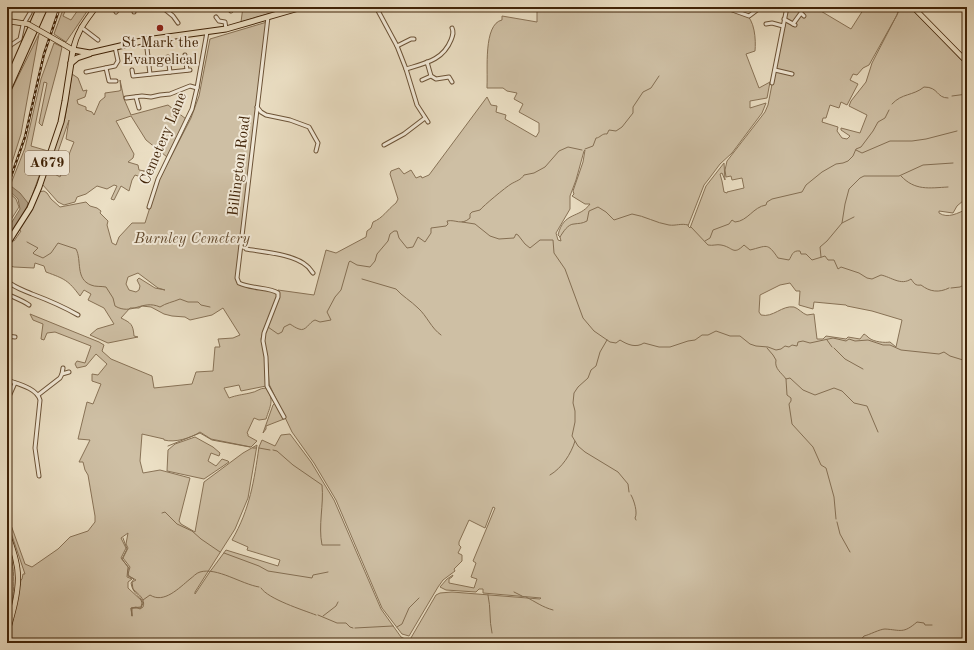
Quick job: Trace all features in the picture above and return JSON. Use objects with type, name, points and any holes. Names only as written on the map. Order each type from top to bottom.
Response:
[{"type":"highway","points":[[7,82],[40,7]]},
{"type":"highway","points":[[7,92],[44,7]]},
{"type":"highway","points":[[71,63],[77,58],[90,53],[146,40],[226,29],[302,7]]},
{"type":"highway","points":[[73,50],[90,53]]},
{"type":"highway","name":"A679","points":[[7,244],[30,208],[39,187],[61,122],[73,50]]},
{"type":"main road","name":"A679","points":[[73,50],[75,39],[81,27],[96,7]]},
{"type":"main road","points":[[913,7],[967,62]]},
{"type":"main road","points":[[7,21],[26,24],[73,50]]},
{"type":"main road","points":[[63,44],[75,39]]},
{"type":"main road","points":[[7,532],[16,557],[18,577],[13,612],[7,633]]},
{"type":"street","points":[[7,50],[11,45],[20,39],[31,8],[20,7]]},
{"type":"street","points":[[116,12],[120,7]]},
{"type":"street","points":[[134,7],[134,12]]},
{"type":"street","points":[[162,7],[173,16],[178,23]]},
{"type":"street","points":[[231,11],[233,7]]},
{"type":"street","points":[[376,7],[397,46],[417,105],[428,122]]},
{"type":"street","points":[[724,7],[749,16],[761,7]]},
{"type":"street","points":[[736,11],[738,7]]},
{"type":"street","points":[[772,83],[786,9]]},
{"type":"street","points":[[784,19],[794,24],[801,13],[804,16]]},
{"type":"street","points":[[216,17],[219,21],[225,22],[226,29]]},
{"type":"street","name":"Billington Road","points":[[268,17],[237,281],[246,286],[272,290],[278,293],[278,297],[264,333],[263,341],[266,357],[267,386],[284,417]]},
{"type":"street","points":[[766,24],[772,23],[783,26]]},
{"type":"street","points":[[81,27],[98,40]]},
{"type":"street","points":[[406,69],[440,56],[448,48],[454,32],[452,28]]},
{"type":"street","name":"Cemetery Lane","points":[[149,207],[158,179],[192,109],[207,32]]},
{"type":"street","points":[[397,46],[414,39]]},
{"type":"street","points":[[146,40],[150,74]]},
{"type":"street","points":[[86,72],[115,66],[118,61],[115,47]]},
{"type":"street","points":[[132,70],[133,76],[189,70],[185,55]]},
{"type":"street","points":[[168,57],[170,72]]},
{"type":"street","points":[[427,62],[431,76],[436,79],[449,77],[452,82]]},
{"type":"street","points":[[106,68],[109,81],[116,81]]},
{"type":"street","points":[[775,70],[792,74]]},
{"type":"street","points":[[422,80],[431,76]]},
{"type":"street","points":[[176,85],[177,90]]},
{"type":"street","points":[[127,99],[142,96],[151,97],[170,94],[190,86],[197,88]]},
{"type":"street","points":[[136,97],[140,108]]},
{"type":"street","name":"Billington Road","points":[[257,107],[266,115],[290,120],[309,127],[318,143],[316,151]]},
{"type":"street","points":[[384,145],[404,134],[425,118]]},
{"type":"street","points":[[242,242],[246,249],[289,258],[300,262],[307,266],[313,273]]},
{"type":"street","points":[[7,282],[18,289],[62,306],[78,315]]},
{"type":"street","points":[[7,294],[23,300],[30,305]]},
{"type":"street","points":[[7,336],[15,337]]},
{"type":"street","points":[[38,395],[60,378],[63,368]]},
{"type":"street","points":[[62,374],[69,372]]},
{"type":"street","points":[[7,380],[35,392],[40,400],[35,448],[39,476]]},
{"type":"street","points":[[7,401],[15,383]]},
{"type":"green space","points":[[64,7],[67,7],[63,16],[71,20],[80,7],[90,7],[66,42],[54,34]]},
{"type":"green space","points":[[243,7],[291,7],[241,22]]},
{"type":"green space","points":[[537,7],[729,7],[741,11],[748,16],[754,30],[755,51],[746,54],[759,88],[770,82],[767,98],[750,101],[750,108],[766,103],[762,113],[732,153],[720,164],[704,185],[688,226],[690,228],[706,186],[724,163],[725,180],[722,173],[720,174],[724,192],[727,193],[744,188],[742,178],[732,180],[731,176],[726,177],[725,170],[727,161],[765,112],[768,105],[787,7],[814,7],[851,29],[865,7],[899,7],[897,14],[901,7],[910,7],[967,66],[967,202],[964,200],[957,206],[953,213],[939,211],[939,213],[942,215],[957,214],[967,209],[967,643],[408,643],[436,595],[440,593],[452,592],[541,598],[483,593],[483,589],[479,589],[476,592],[446,590],[440,587],[453,575],[449,579],[449,583],[474,588],[477,579],[471,577],[476,563],[473,561],[495,508],[493,507],[485,528],[469,520],[459,542],[461,547],[458,553],[462,555],[462,561],[454,569],[455,571],[443,580],[438,587],[409,636],[402,634],[382,608],[336,500],[314,463],[292,432],[269,384],[264,340],[265,333],[279,295],[278,290],[314,295],[326,250],[336,253],[366,237],[367,231],[371,228],[373,222],[396,203],[398,199],[390,174],[391,171],[399,168],[404,174],[411,170],[416,178],[421,176],[422,178],[429,175],[487,97],[491,105],[497,106],[496,112],[506,115],[505,119],[536,137],[539,132],[539,123],[519,112],[523,104],[514,99],[517,93],[507,91],[503,88],[487,88],[487,60],[489,39],[492,30],[496,23],[502,20],[502,16],[537,22]],"holes":[[[895,18],[872,63],[866,82],[851,101],[849,106],[867,115],[860,133],[841,128],[841,130],[850,136],[847,139],[842,138],[837,131],[838,127],[822,122],[823,118],[826,118],[830,105],[839,108],[841,102],[847,105],[858,84],[850,80],[853,74],[857,75],[863,68],[869,65]],[[585,150],[583,162],[573,191],[574,194],[572,196],[585,204],[590,204],[586,209],[564,222],[558,235],[561,241],[558,240],[556,233],[570,209],[570,196]],[[790,283],[796,291],[800,291],[799,305],[813,309],[814,302],[846,305],[902,320],[896,347],[890,342],[874,340],[864,334],[860,339],[848,337],[846,339],[826,336],[823,339],[817,339],[814,314],[807,315],[794,307],[785,308],[770,315],[761,315],[759,312],[760,295],[780,285]]]},
{"type":"green space","name":"Burnley Cemetery","points":[[267,22],[237,282],[249,288],[274,291],[277,298],[261,339],[265,356],[266,386],[241,391],[239,385],[224,388],[229,398],[266,388],[269,392],[271,403],[266,419],[259,420],[254,418],[247,433],[248,436],[257,441],[251,447],[211,439],[200,432],[188,438],[173,441],[142,434],[140,461],[143,473],[160,470],[190,478],[179,521],[181,524],[195,532],[204,482],[243,453],[257,445],[248,498],[235,529],[195,594],[226,550],[278,566],[280,560],[247,550],[248,547],[232,540],[247,506],[253,483],[259,447],[262,440],[275,446],[281,435],[290,434],[311,462],[334,500],[381,609],[401,637],[407,640],[405,643],[7,643],[21,580],[23,574],[25,574],[7,521],[7,514],[25,564],[32,567],[58,549],[70,537],[88,531],[95,522],[88,475],[83,462],[79,462],[90,440],[78,439],[87,402],[93,404],[101,384],[92,381],[92,374],[98,375],[107,364],[96,354],[86,366],[77,368],[75,364],[77,361],[85,363],[91,346],[55,332],[47,333],[44,340],[41,339],[43,324],[33,320],[30,314],[99,342],[104,345],[102,351],[111,359],[152,376],[154,388],[192,384],[196,372],[213,371],[215,347],[220,347],[218,339],[233,338],[240,335],[223,308],[212,315],[190,320],[185,317],[164,314],[151,307],[142,306],[139,308],[130,308],[121,318],[131,324],[134,336],[138,337],[108,343],[90,335],[97,329],[114,324],[104,308],[88,300],[91,294],[84,290],[80,296],[66,281],[58,276],[46,272],[44,266],[35,263],[34,268],[14,267],[7,265],[7,246],[11,240],[14,241],[21,231],[18,229],[38,192],[44,191],[60,207],[86,202],[90,206],[101,211],[100,213],[108,221],[107,225],[112,243],[116,245],[119,237],[132,223],[145,223],[158,182],[191,118],[199,96],[210,39]],"holes":[[[138,273],[158,288],[165,290],[155,288],[139,278],[137,280],[140,286],[139,290],[136,292],[129,290],[126,284],[128,277]],[[128,533],[126,544],[128,548],[123,558],[130,567],[128,574],[129,576],[136,580],[132,582],[133,589],[142,599],[144,604],[140,609],[137,607],[141,607],[141,600],[128,588],[128,582],[132,579],[127,577],[128,567],[121,558],[126,548],[121,538]]]},
{"type":"green space","points":[[39,34],[21,134],[7,178],[7,99]]},
{"type":"green space","points":[[54,43],[62,47],[58,66],[42,126],[39,123],[47,83],[44,82],[31,146],[48,151],[28,206],[28,203],[10,186],[25,148],[41,79]]},
{"type":"green space","points":[[72,74],[78,78],[83,91],[87,90],[85,97],[77,100],[78,104],[86,107],[86,110],[92,112],[94,115],[100,101],[105,97],[105,93],[121,90],[120,80],[124,99],[131,115],[168,105],[186,119],[167,157],[146,140],[131,116],[116,121],[134,154],[133,158],[128,162],[138,165],[139,170],[145,171],[138,176],[135,175],[129,191],[121,186],[114,200],[111,199],[117,186],[114,185],[107,189],[97,186],[86,194],[77,197],[75,202],[64,205],[58,202],[42,184],[65,118]],"holes":[[[69,120],[66,139],[74,142],[60,177],[51,172]]]},
{"type":"green space","points":[[8,192],[16,199],[19,207],[7,226],[7,194]]},
{"type":"green space","points":[[275,403],[284,419],[266,426],[263,433],[273,405]]},
{"type":"green space","points":[[195,437],[213,447],[220,453],[219,456],[211,453],[208,461],[216,466],[222,459],[229,462],[204,479],[167,471],[168,450],[175,444]]},
{"type":"green space","points":[[7,538],[12,561],[14,582],[12,602],[7,625]]},
{"type":"shaded area","points":[[7,183],[20,193],[28,203],[26,210],[7,239],[7,230],[20,209],[18,199],[7,189]]},
{"type":"waterway","points":[[585,149],[593,146],[596,138],[607,134],[609,130],[616,131],[622,127],[633,113],[633,107],[643,92],[651,88],[659,76]]},
{"type":"waterway","points":[[892,104],[896,100],[924,87],[929,87],[944,98],[948,98]]},
{"type":"waterway","points":[[952,96],[967,94]]},
{"type":"waterway","points":[[705,241],[710,238],[713,230],[729,224],[732,220],[735,222],[744,219],[761,206],[766,205],[767,202],[772,199],[802,192],[806,185],[822,172],[836,164],[848,161],[853,156],[856,149],[861,147],[878,122],[885,118],[889,110]]},
{"type":"waterway","points":[[856,150],[862,153],[890,141],[912,141],[926,139],[957,131]]},
{"type":"waterway","points":[[268,327],[278,334],[282,332],[284,327],[290,324],[301,330],[306,328],[315,320],[320,322],[331,320],[327,312],[335,297],[341,290],[349,262],[350,261],[357,265],[370,267],[375,261],[377,254],[388,241],[390,234],[394,231],[397,231],[399,238],[407,248],[413,247],[418,237],[425,242],[431,233],[431,228],[446,226],[448,224],[447,221],[464,222],[470,218],[470,214],[472,212],[480,210],[500,192],[524,175],[534,173],[545,167],[559,151],[568,147],[582,150]]},
{"type":"waterway","points":[[821,257],[820,247],[842,223],[849,189],[860,178],[864,176],[899,176],[923,165],[953,163]]},
{"type":"waterway","points":[[901,176],[906,181],[923,188],[948,187]]},
{"type":"waterway","points":[[560,237],[570,225],[587,221],[589,211],[598,207],[614,220],[632,214],[669,225],[688,225]]},
{"type":"waterway","points":[[842,223],[854,217]]},
{"type":"waterway","points":[[462,222],[475,224],[490,236],[499,239],[514,238],[516,234],[530,248],[540,240],[553,240],[554,253],[565,269],[583,318],[594,331],[610,342],[616,343],[620,340],[632,345],[641,345],[644,343],[659,347],[670,347],[695,340],[702,335],[708,335],[716,331],[730,336],[740,336],[750,344],[776,350],[785,346],[797,346],[798,342],[803,341],[810,343],[833,338],[846,341],[849,339],[855,341],[868,340],[883,345],[890,345],[901,350],[939,354],[944,352],[967,363]]},
{"type":"waterway","points":[[691,227],[708,245],[721,245],[733,250],[737,250],[744,245],[750,250],[766,246],[769,247],[778,258],[789,260],[794,252],[800,251],[801,254],[806,254],[812,260],[825,256],[828,260],[834,260],[838,269],[841,267],[859,273],[867,278],[872,279],[881,275],[904,282],[911,279],[916,285],[921,285],[935,291],[942,291],[949,288]]},
{"type":"waterway","points":[[27,242],[38,248],[33,253],[43,258],[51,253],[58,243],[76,249],[83,278],[86,282],[93,286],[106,287],[113,298],[115,306],[121,309],[132,309],[148,305],[160,307],[180,299],[188,302],[198,302],[201,305],[210,307]]},
{"type":"waterway","points":[[362,279],[396,289],[421,311],[434,329],[441,335]]},
{"type":"waterway","points":[[951,288],[960,287],[967,283]]},
{"type":"waterway","points":[[550,475],[562,465],[573,446],[575,441],[572,436],[575,422],[573,403],[574,393],[588,378],[591,370],[596,366],[600,352],[607,340]]},
{"type":"waterway","points":[[827,340],[832,347]]},
{"type":"waterway","points":[[767,348],[776,360],[776,366],[779,371],[786,379],[790,378],[803,390],[815,395],[834,388],[842,391],[854,403],[867,406],[878,432]]},
{"type":"waterway","points":[[834,348],[845,359],[863,369]]},
{"type":"waterway","points":[[786,379],[787,395],[791,398],[789,404],[792,424],[813,447],[821,465],[826,468],[834,497],[836,519]]},
{"type":"waterway","points":[[168,446],[200,433],[212,440],[250,447]]},
{"type":"waterway","points":[[575,441],[585,452],[618,472],[628,484],[629,492]]},
{"type":"waterway","points":[[259,448],[270,450]]},
{"type":"waterway","points":[[273,450],[277,451],[293,465],[322,485],[322,545],[340,545]]},
{"type":"waterway","points":[[631,495],[635,506],[636,520]]},
{"type":"waterway","points":[[162,513],[165,512],[177,524],[192,531],[220,552]]},
{"type":"waterway","points":[[837,522],[840,534],[850,552]]},
{"type":"waterway","points":[[123,538],[127,549],[122,559],[129,568],[128,576],[134,579],[131,583],[133,590],[143,603],[141,608],[131,608],[132,616]]},
{"type":"waterway","points":[[224,553],[259,566],[268,571],[312,578],[313,575],[328,572]]},
{"type":"waterway","points":[[143,600],[150,595],[161,598],[171,594],[197,573],[207,571],[221,574],[259,587]]},
{"type":"waterway","points":[[261,588],[278,600],[316,615]]},
{"type":"waterway","points":[[514,592],[522,596]]},
{"type":"waterway","points":[[488,595],[492,633]]},
{"type":"waterway","points":[[526,597],[553,610]]},
{"type":"waterway","points":[[397,627],[402,624],[409,608],[419,598]]},
{"type":"waterway","points":[[323,616],[336,606],[338,602]]},
{"type":"waterway","points":[[318,615],[337,623],[346,623],[353,628]]},
{"type":"waterway","points":[[858,643],[864,636],[883,629],[905,630],[917,622],[924,623],[925,625],[932,625]]},
{"type":"waterway","points":[[355,628],[393,626]]},
{"type":"railway","points":[[7,188],[25,137],[44,54],[60,7]]},
{"type":"place","name":"St Mark the Evangelical","points":[[160,28]]}]
